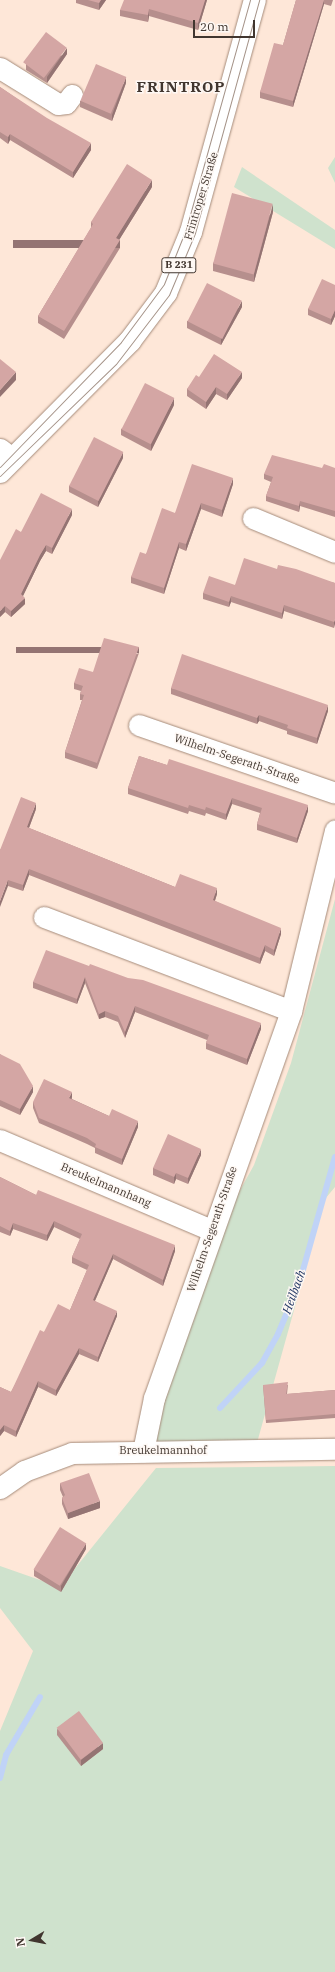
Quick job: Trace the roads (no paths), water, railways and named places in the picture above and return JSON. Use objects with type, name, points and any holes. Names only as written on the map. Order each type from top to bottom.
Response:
[{"type":"main road","name":"Frintroper Straße","points":[[4,460],[130,341],[166,293],[191,232],[255,0]]},
{"type":"street","points":[[0,68],[58,104],[66,103],[72,95]]},
{"type":"street","points":[[253,518],[335,552]]},
{"type":"street","name":"Wilhelm-Segerath-Straße","points":[[140,725],[335,793]]},
{"type":"street","name":"Wilhelm-Segerath-Straße","points":[[143,1451],[154,1398],[211,1230],[292,1011],[335,830]]},
{"type":"street","points":[[44,917],[292,1011]]},
{"type":"street","name":"Breukelmannhang","points":[[0,1140],[211,1230]]},
{"type":"street","name":"Breukelmannhof","points":[[0,1488],[24,1471],[72,1453],[335,1448]]},
{"type":"waterway","name":"Heilbach","points":[[220,1408],[262,1363],[278,1334],[299,1284],[335,1157]]},
{"type":"waterway","name":"Heilbach","points":[[0,1778],[6,1755],[40,1697]]},
{"type":"tram line","points":[[0,467],[121,342],[164,284],[186,229],[250,0]]},
{"type":"tram line","points":[[0,476],[116,364],[169,295],[195,233],[259,0]]},
{"type":"district","name":"FRINTROP","points":[[181,87]]}]
